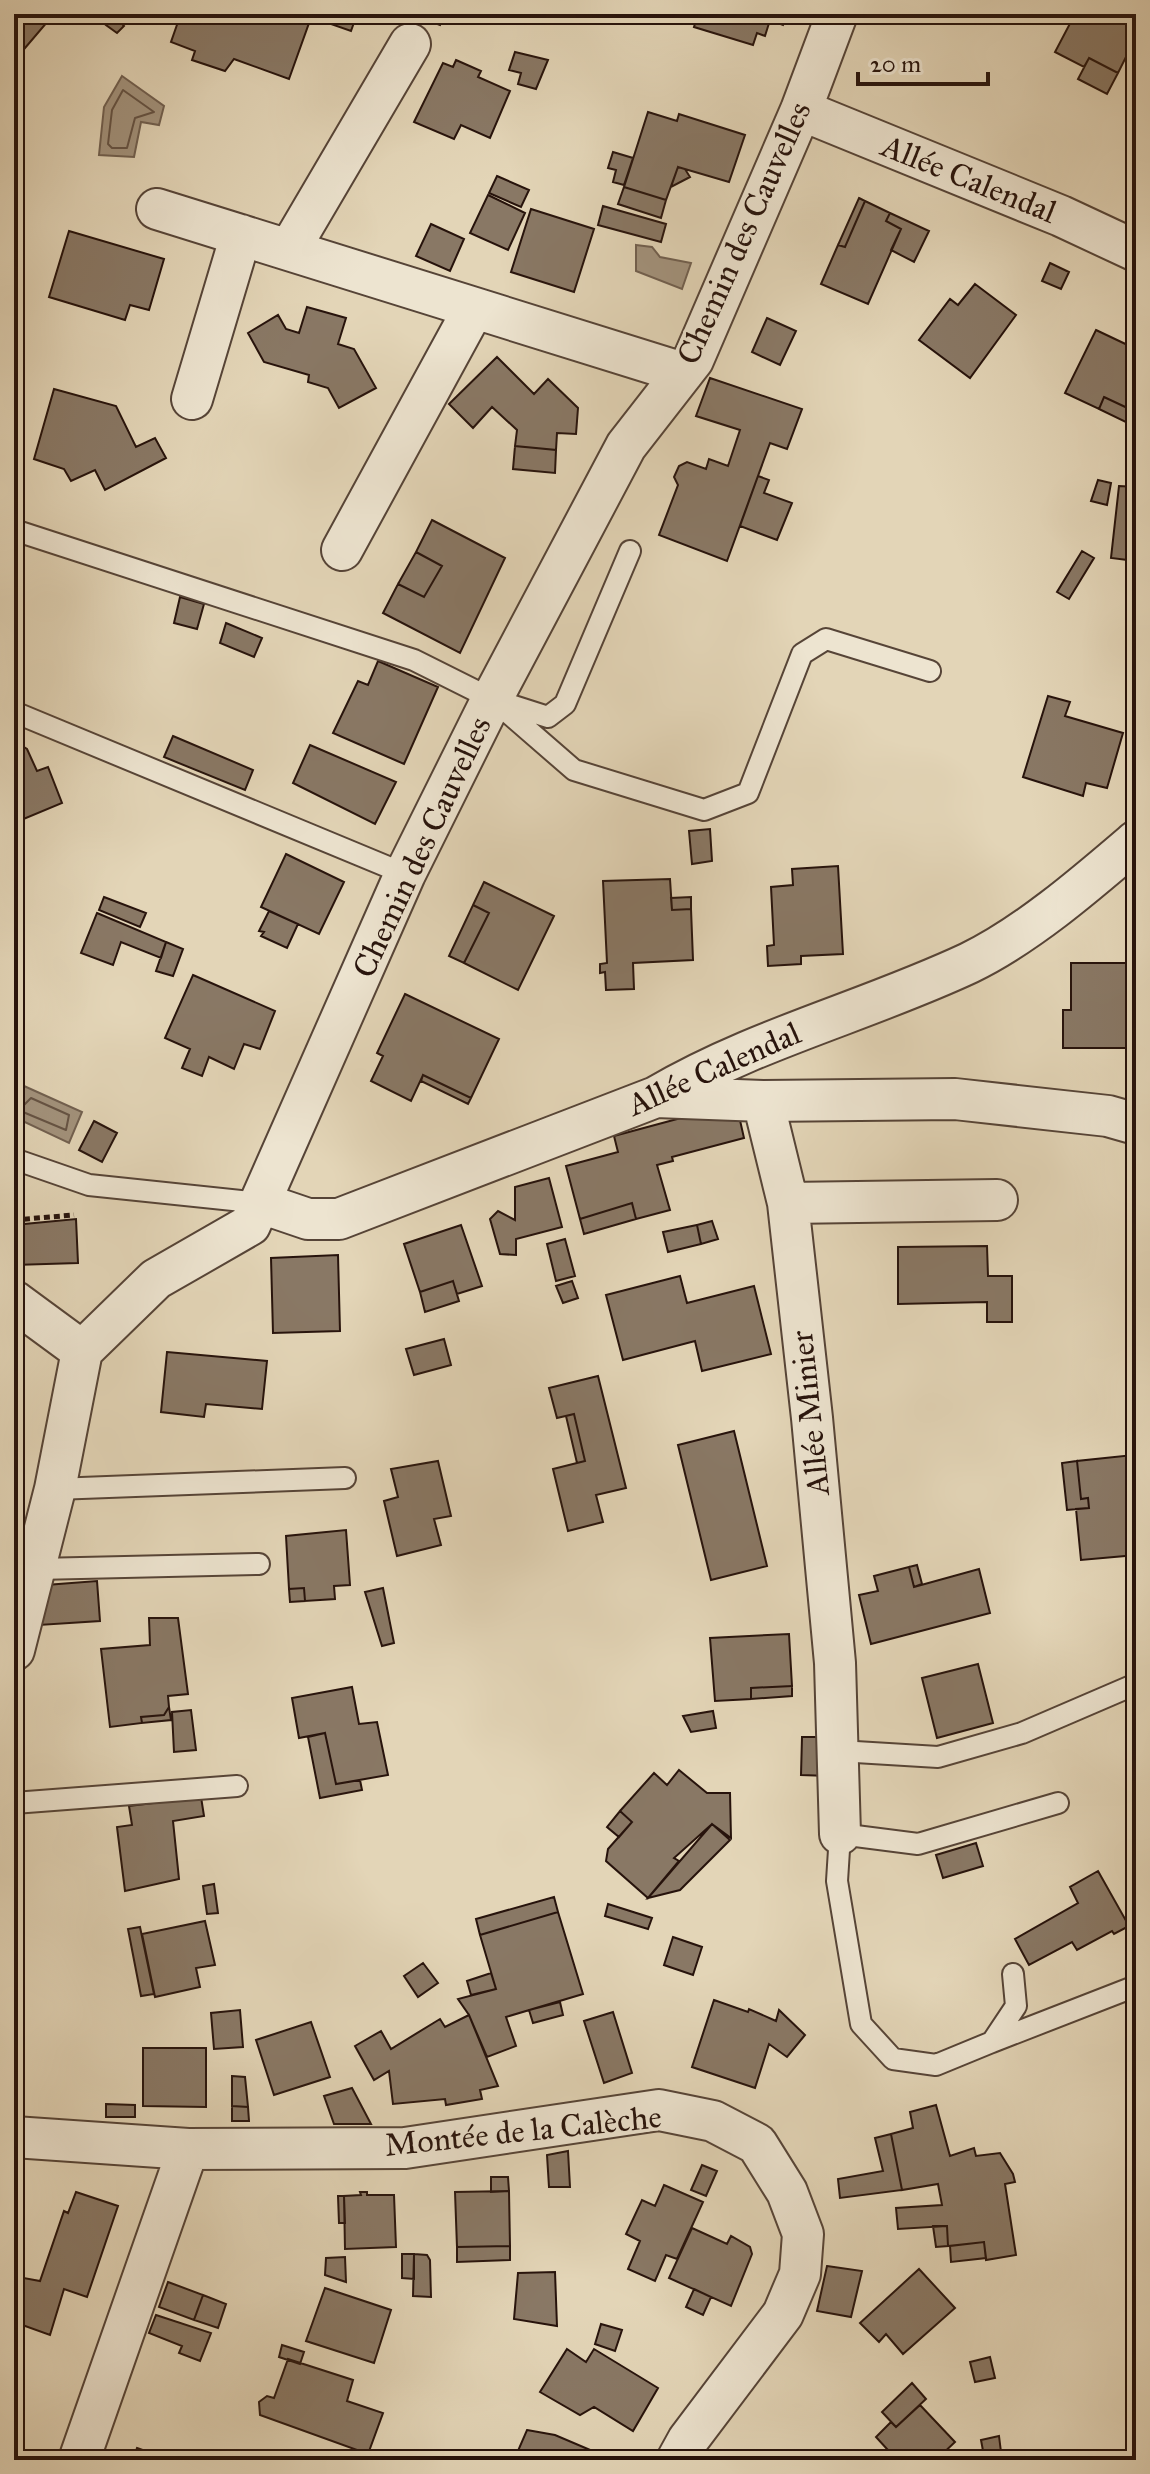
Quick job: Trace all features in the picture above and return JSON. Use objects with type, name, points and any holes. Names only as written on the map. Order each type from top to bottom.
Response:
[{"type":"street","name":"Chemin des Cauvelles","points":[[82,1351],[156,1279],[250,1225],[405,874],[492,699],[626,446],[693,360],[801,110],[837,14]]},
{"type":"street","points":[[289,250],[410,44]]},
{"type":"street","name":"Allée Calendal","points":[[801,110],[1061,216],[1136,251]]},
{"type":"street","points":[[157,209],[683,373]]},
{"type":"street","points":[[192,399],[241,235]]},
{"type":"street","points":[[342,550],[474,308]]},
{"type":"street","name":"Allée Calendal","points":[[261,1203],[308,1219],[339,1219],[656,1097],[700,1071],[971,962],[1070,898],[1136,841]]},
{"type":"street","points":[[656,1097],[763,1101],[955,1099],[1108,1116],[1136,1124]]},
{"type":"street","name":"Allée Minier","points":[[763,1101],[788,1203],[829,1597],[839,1751],[840,1834]]},
{"type":"street","points":[[788,1203],[997,1200]]},
{"type":"street","points":[[14,1301],[82,1351],[37,1569],[15,1636]]},
{"type":"street","name":"Montée de la Calèche","points":[[14,2137],[188,2149],[405,2148],[659,2110],[713,2121],[757,2144],[787,2192],[803,2234],[800,2274],[783,2314],[688,2440],[677,2460]]},
{"type":"street","points":[[79,2460],[188,2149]]},
{"type":"lane","points":[[14,530],[414,660],[492,699],[548,717],[565,704],[630,551]]},
{"type":"lane","points":[[492,699],[574,770],[704,810],[748,793],[802,654],[826,639],[930,671]]},
{"type":"lane","points":[[14,712],[405,874]]},
{"type":"lane","points":[[14,1159],[89,1185],[261,1203]]},
{"type":"lane","points":[[55,1489],[345,1478]]},
{"type":"lane","points":[[37,1569],[259,1564]]},
{"type":"lane","points":[[839,1751],[938,1757],[1022,1733],[1136,1684]]},
{"type":"lane","points":[[14,1803],[237,1786]]},
{"type":"lane","points":[[1058,1803],[918,1844],[840,1834],[837,1881],[861,2024],[893,2059],[936,2065],[1136,1986]]},
{"type":"lane","points":[[992,2042],[1016,2006],[1013,1974]]},
{"type":"water","points":[[122,76],[164,106],[159,125],[141,122],[134,157],[99,155],[104,107]]},
{"type":"water","points":[[636,245],[652,247],[660,257],[691,263],[682,289],[636,271]]},
{"type":"water","points":[[24,1086],[82,1112],[69,1143],[14,1117]]},
{"type":"building","points":[[14,14],[54,14],[14,61]]},
{"type":"building","points":[[160,14],[283,14],[309,23],[289,79],[234,59],[225,71],[192,60],[195,51],[171,42],[179,19]]},
{"type":"building","points":[[328,14],[357,14],[351,31],[325,22]]},
{"type":"building","points":[[409,14],[443,14],[440,25]]},
{"type":"building","points":[[698,14],[787,14],[783,25],[770,20],[765,36],[757,33],[753,45],[694,27]]},
{"type":"building","points":[[1075,14],[1136,14],[1136,37],[1118,73],[1089,58],[1084,67],[1055,52]]},
{"type":"building","points":[[115,15],[124,26],[117,33],[106,25]]},
{"type":"building","points":[[515,52],[548,60],[536,89],[518,84],[521,73],[509,70]]},
{"type":"building","points":[[1089,58],[1118,73],[1107,94],[1078,79]]},
{"type":"building","points":[[456,60],[481,71],[478,77],[510,91],[490,138],[461,125],[454,139],[414,122],[443,63],[453,67]]},
{"type":"building","points":[[648,112],[677,121],[679,114],[745,135],[729,182],[678,167],[666,200],[624,187]]},
{"type":"building","points":[[613,152],[633,158],[624,185],[613,182],[616,170],[608,168]]},
{"type":"building","points":[[678,167],[685,169],[690,177],[671,187]]},
{"type":"building","points":[[497,176],[529,190],[521,207],[489,193]]},
{"type":"building","points":[[624,187],[666,200],[661,218],[618,204]]},
{"type":"building","points":[[488,195],[525,213],[508,250],[470,233]]},
{"type":"building","points":[[859,198],[865,201],[845,247],[838,245]]},
{"type":"building","points":[[865,201],[890,213],[886,221],[901,229],[868,304],[821,284],[838,245],[845,247]]},
{"type":"building","points":[[603,206],[666,224],[661,242],[598,225]]},
{"type":"building","points":[[531,209],[594,229],[574,292],[511,272]]},
{"type":"building","points":[[890,213],[929,231],[914,262],[891,250],[901,229],[886,221]]},
{"type":"building","points":[[431,224],[464,239],[450,271],[416,256]]},
{"type":"building","points":[[69,231],[164,259],[149,310],[130,305],[125,320],[49,297]]},
{"type":"building","points":[[1050,263],[1069,272],[1061,289],[1042,281]]},
{"type":"building","points":[[975,284],[1016,315],[970,378],[919,340],[950,299],[958,305]]},
{"type":"building","points":[[307,307],[346,318],[338,344],[354,349],[376,388],[339,408],[328,388],[308,382],[309,375],[264,362],[248,333],[278,315],[286,329],[299,333]]},
{"type":"building","points":[[767,318],[796,331],[780,365],[752,352]]},
{"type":"building","points":[[1096,330],[1136,349],[1136,412],[1104,397],[1099,409],[1065,393]]},
{"type":"building","points":[[497,357],[534,394],[548,379],[578,408],[576,434],[557,433],[556,450],[515,446],[517,430],[492,407],[473,428],[449,404]]},
{"type":"building","points":[[710,378],[802,409],[787,449],[770,443],[727,561],[659,535],[678,485],[674,477],[679,466],[687,462],[706,469],[709,459],[728,466],[740,430],[696,416]]},
{"type":"building","points":[[54,389],[116,406],[136,447],[155,438],[166,458],[105,490],[95,470],[71,481],[64,469],[34,459]]},
{"type":"building","points":[[1104,397],[1136,412],[1136,427],[1099,409]]},
{"type":"building","points":[[515,446],[556,450],[555,473],[513,469]]},
{"type":"building","points":[[758,476],[769,480],[764,493],[792,503],[777,540],[740,526]]},
{"type":"building","points":[[1098,480],[1111,483],[1107,505],[1091,501]]},
{"type":"building","points":[[1119,486],[1136,487],[1136,561],[1111,558]]},
{"type":"building","points":[[432,520],[505,558],[460,653],[383,613],[398,584],[424,597],[442,566],[416,552]]},
{"type":"building","points":[[1082,551],[1094,558],[1069,599],[1057,592]]},
{"type":"building","points":[[416,552],[442,566],[424,597],[398,584]]},
{"type":"building","points":[[180,597],[204,604],[197,629],[174,623]]},
{"type":"building","points":[[226,623],[262,638],[254,657],[220,643]]},
{"type":"building","points":[[378,661],[438,687],[404,764],[333,733],[358,681],[368,685]]},
{"type":"building","points":[[1048,696],[1070,702],[1065,716],[1123,733],[1107,788],[1086,783],[1083,796],[1023,777]]},
{"type":"building","points":[[173,736],[253,770],[245,790],[164,757]]},
{"type":"building","points":[[14,741],[27,749],[37,771],[48,767],[62,803],[14,823]]},
{"type":"building","points":[[310,745],[396,782],[375,824],[293,783]]},
{"type":"building","points":[[710,829],[712,861],[692,864],[689,831]]},
{"type":"building","points":[[286,854],[344,882],[319,934],[261,907]]},
{"type":"building","points":[[838,866],[843,954],[801,956],[801,964],[768,966],[767,946],[774,945],[771,887],[793,885],[792,869]]},
{"type":"building","points":[[670,879],[672,910],[691,909],[693,960],[633,963],[634,989],[606,990],[605,972],[600,973],[600,964],[607,963],[603,881]]},
{"type":"building","points":[[484,882],[554,916],[518,990],[464,963],[489,913],[473,905]]},
{"type":"building","points":[[104,897],[146,913],[140,927],[99,910]]},
{"type":"building","points":[[691,897],[691,909],[672,910],[671,898]]},
{"type":"building","points":[[473,905],[489,913],[464,963],[449,956]]},
{"type":"building","points":[[269,911],[298,924],[287,948],[261,936],[264,932],[259,931]]},
{"type":"building","points":[[97,913],[166,942],[161,958],[121,942],[113,965],[81,953]]},
{"type":"building","points":[[166,942],[183,949],[173,976],[156,971]]},
{"type":"building","points":[[1071,963],[1136,963],[1136,1048],[1063,1048],[1063,1010],[1071,1010]]},
{"type":"building","points":[[193,975],[275,1011],[260,1049],[244,1044],[234,1069],[209,1057],[202,1076],[182,1068],[190,1049],[165,1038]]},
{"type":"building","points":[[405,994],[499,1039],[471,1098],[423,1075],[411,1101],[371,1081],[383,1056],[377,1053]]},
{"type":"building","points":[[423,1075],[471,1098],[468,1104],[421,1081]]},
{"type":"building","points":[[737,1107],[744,1138],[672,1157],[673,1161],[657,1165],[670,1210],[636,1219],[632,1203],[580,1219],[566,1166],[618,1152],[614,1136],[718,1108]]},
{"type":"building","points":[[94,1121],[117,1133],[102,1162],[79,1150]]},
{"type":"building","points":[[549,1178],[562,1227],[516,1239],[516,1255],[500,1254],[490,1219],[498,1211],[515,1220],[515,1187]]},
{"type":"building","points":[[632,1203],[636,1219],[584,1234],[580,1219]]},
{"type":"building","points":[[76,1219],[78,1263],[14,1265],[14,1225]]},
{"type":"building","points":[[712,1221],[718,1239],[701,1244],[697,1225]]},
{"type":"building","points":[[461,1225],[482,1286],[457,1294],[453,1281],[420,1292],[404,1244]]},
{"type":"building","points":[[697,1225],[701,1244],[668,1252],[663,1232]]},
{"type":"building","points":[[565,1239],[575,1276],[556,1281],[547,1244]]},
{"type":"building","points":[[987,1246],[988,1276],[1012,1276],[1012,1322],[987,1322],[987,1302],[898,1304],[898,1247]]},
{"type":"building","points":[[338,1255],[340,1331],[273,1333],[271,1258]]},
{"type":"building","points":[[680,1276],[687,1303],[754,1286],[771,1354],[702,1371],[695,1341],[623,1360],[606,1295]]},
{"type":"building","points":[[453,1281],[459,1301],[425,1312],[420,1292]]},
{"type":"building","points":[[572,1281],[578,1298],[563,1303],[556,1286]]},
{"type":"building","points":[[444,1339],[451,1365],[414,1375],[406,1349]]},
{"type":"building","points":[[167,1352],[267,1361],[262,1409],[206,1404],[204,1417],[161,1412]]},
{"type":"building","points":[[598,1376],[626,1488],[596,1495],[603,1522],[568,1531],[553,1469],[585,1461],[574,1414],[557,1418],[549,1388]]},
{"type":"building","points":[[574,1414],[585,1461],[577,1463],[566,1416]]},
{"type":"building","points":[[734,1431],[767,1566],[711,1580],[678,1445]]},
{"type":"building","points":[[1133,1455],[1136,1555],[1081,1560],[1076,1509],[1089,1508],[1088,1498],[1081,1499],[1077,1461]]},
{"type":"building","points":[[438,1461],[451,1516],[434,1519],[441,1545],[397,1556],[384,1501],[398,1497],[391,1469]]},
{"type":"building","points":[[1077,1461],[1081,1499],[1088,1498],[1089,1508],[1067,1510],[1062,1463]]},
{"type":"building","points":[[346,1530],[350,1585],[334,1586],[335,1599],[305,1601],[304,1588],[289,1589],[286,1536]]},
{"type":"building","points":[[917,1565],[922,1584],[914,1587],[909,1567]]},
{"type":"building","points":[[909,1567],[914,1587],[979,1569],[990,1613],[871,1644],[859,1595],[878,1591],[874,1576]]},
{"type":"building","points":[[97,1581],[100,1621],[39,1625],[46,1585]]},
{"type":"building","points":[[304,1588],[305,1601],[290,1602],[289,1589]]},
{"type":"building","points":[[383,1588],[394,1643],[382,1646],[365,1592]]},
{"type":"building","points":[[149,1618],[178,1618],[188,1694],[168,1696],[169,1707],[164,1715],[141,1717],[142,1723],[110,1727],[101,1649],[150,1645]]},
{"type":"building","points":[[789,1634],[792,1686],[751,1688],[751,1699],[715,1701],[710,1638]]},
{"type":"building","points":[[978,1664],[993,1723],[937,1738],[922,1678]]},
{"type":"building","points":[[792,1686],[792,1696],[751,1699],[751,1688]]},
{"type":"building","points":[[352,1687],[359,1724],[377,1722],[388,1775],[336,1784],[325,1733],[299,1738],[292,1698]]},
{"type":"building","points":[[169,1707],[171,1720],[142,1723],[141,1717],[164,1715]]},
{"type":"building","points":[[191,1710],[196,1750],[174,1752],[172,1712]]},
{"type":"building","points":[[713,1711],[716,1728],[691,1732],[683,1716]]},
{"type":"building","points":[[325,1733],[336,1784],[360,1780],[362,1790],[320,1798],[308,1737]]},
{"type":"building","points":[[802,1737],[830,1737],[829,1776],[801,1775]]},
{"type":"building","points":[[679,1770],[707,1793],[730,1793],[731,1838],[712,1824],[674,1858],[679,1861],[648,1898],[606,1861],[608,1849],[632,1822],[620,1811],[654,1773],[667,1785]]},
{"type":"building","points":[[201,1797],[204,1816],[173,1821],[179,1879],[125,1891],[117,1827],[132,1825],[129,1806]]},
{"type":"building","points":[[620,1811],[632,1822],[619,1837],[607,1827]]},
{"type":"building","points":[[712,1824],[730,1840],[680,1890],[648,1898]]},
{"type":"building","points":[[976,1843],[983,1866],[943,1878],[936,1855]]},
{"type":"building","points":[[1098,1871],[1129,1926],[1114,1934],[1112,1931],[1077,1950],[1072,1942],[1029,1965],[1015,1939],[1078,1903],[1070,1887]]},
{"type":"building","points":[[214,1884],[218,1913],[207,1914],[203,1886]]},
{"type":"building","points":[[554,1897],[558,1912],[480,1935],[476,1919]]},
{"type":"building","points":[[608,1904],[652,1918],[648,1929],[605,1916]]},
{"type":"building","points":[[558,1912],[583,1994],[506,2017],[516,2046],[487,2057],[469,2015],[458,1999],[496,1989],[480,1935]]},
{"type":"building","points":[[205,1921],[215,1965],[196,1968],[200,1987],[155,1997],[142,1934]]},
{"type":"building","points":[[140,1927],[154,1994],[141,1996],[128,1929]]},
{"type":"building","points":[[673,1937],[702,1947],[693,1975],[664,1965]]},
{"type":"building","points":[[423,1963],[438,1983],[418,1997],[404,1976]]},
{"type":"building","points":[[491,1973],[496,1989],[471,1995],[467,1981]]},
{"type":"building","points":[[714,2000],[748,2012],[749,2009],[776,2021],[779,2010],[805,2035],[787,2057],[769,2044],[755,2088],[692,2067]]},
{"type":"building","points":[[560,2002],[563,2015],[533,2023],[529,2010]]},
{"type":"building","points":[[240,2010],[243,2047],[214,2049],[211,2013]]},
{"type":"building","points":[[613,2012],[632,2073],[604,2083],[584,2021]]},
{"type":"building","points":[[469,2015],[498,2086],[480,2090],[482,2099],[446,2105],[445,2099],[393,2104],[389,2071],[374,2080],[355,2046],[381,2031],[391,2049],[440,2019],[445,2027]]},
{"type":"building","points":[[311,2022],[330,2077],[274,2095],[256,2040]]},
{"type":"building","points":[[143,2048],[206,2048],[206,2107],[143,2106]]},
{"type":"building","points":[[232,2076],[245,2077],[248,2107],[232,2106]]},
{"type":"building","points":[[352,2088],[371,2124],[334,2124],[324,2096]]},
{"type":"building","points":[[106,2104],[135,2105],[135,2117],[106,2117]]},
{"type":"building","points":[[936,2105],[950,2156],[974,2148],[976,2156],[1000,2153],[1013,2174],[1015,2182],[1005,2184],[1016,2255],[986,2260],[984,2242],[948,2246],[947,2226],[898,2229],[896,2208],[942,2205],[938,2184],[902,2190],[891,2134],[913,2128],[910,2112]]},
{"type":"building","points":[[232,2106],[248,2107],[249,2121],[232,2121]]},
{"type":"building","points":[[891,2134],[902,2190],[840,2198],[838,2179],[883,2171],[875,2138]]},
{"type":"building","points":[[568,2151],[570,2187],[549,2187],[547,2155]]},
{"type":"building","points":[[702,2165],[717,2171],[706,2196],[691,2190]]},
{"type":"building","points":[[491,2177],[508,2177],[509,2191],[491,2192]]},
{"type":"building","points":[[664,2185],[703,2202],[677,2259],[666,2255],[655,2281],[628,2269],[640,2241],[626,2234],[642,2200],[655,2206]]},
{"type":"building","points":[[509,2191],[510,2246],[457,2247],[455,2192]]},
{"type":"building","points":[[76,2192],[118,2206],[87,2297],[64,2289],[50,2335],[14,2322],[14,2292],[24,2278],[40,2281],[64,2211],[68,2213]]},
{"type":"building","points":[[360,2192],[394,2195],[396,2247],[345,2249],[344,2196],[361,2195]]},
{"type":"building","points":[[338,2196],[344,2196],[345,2223],[339,2223]]},
{"type":"building","points":[[933,2226],[947,2226],[948,2246],[936,2247]]},
{"type":"building","points":[[692,2228],[727,2244],[731,2236],[750,2247],[752,2254],[731,2306],[669,2278]]},
{"type":"building","points":[[984,2242],[986,2258],[951,2262],[950,2246]]},
{"type":"building","points":[[510,2246],[510,2260],[457,2262],[457,2247]]},
{"type":"building","points":[[402,2254],[414,2254],[414,2279],[402,2278]]},
{"type":"building","points":[[414,2254],[427,2255],[430,2260],[431,2297],[413,2296]]},
{"type":"building","points":[[345,2257],[346,2282],[325,2275],[326,2258]]},
{"type":"building","points":[[827,2266],[862,2271],[851,2317],[817,2311]]},
{"type":"building","points":[[919,2269],[955,2308],[903,2354],[886,2334],[879,2342],[860,2323]]},
{"type":"building","points":[[555,2272],[557,2326],[514,2319],[518,2273]]},
{"type":"building","points":[[168,2282],[203,2295],[194,2320],[159,2307]]},
{"type":"building","points":[[325,2288],[391,2310],[374,2363],[306,2341]]},
{"type":"building","points":[[694,2289],[711,2297],[703,2315],[686,2307]]},
{"type":"building","points":[[203,2295],[226,2304],[218,2328],[194,2320]]},
{"type":"building","points":[[156,2315],[211,2333],[200,2361],[179,2353],[182,2346],[149,2333]]},
{"type":"building","points":[[601,2324],[622,2330],[615,2351],[595,2344]]},
{"type":"building","points":[[282,2345],[304,2352],[300,2364],[279,2357]]},
{"type":"building","points":[[567,2349],[586,2362],[594,2349],[658,2388],[633,2431],[594,2407],[580,2415],[540,2392]]},
{"type":"building","points":[[990,2357],[995,2378],[975,2382],[970,2362]]},
{"type":"building","points":[[288,2359],[353,2380],[347,2401],[383,2413],[368,2454],[260,2415],[259,2402],[267,2396],[274,2398]]},
{"type":"building","points":[[912,2383],[926,2399],[896,2427],[882,2412]]},
{"type":"building","points":[[920,2405],[955,2442],[936,2460],[897,2460],[876,2437],[891,2422],[896,2427]]},
{"type":"building","points":[[527,2430],[555,2435],[602,2455],[599,2460],[514,2460]]},
{"type":"building","points":[[999,2436],[1002,2460],[972,2460],[984,2456],[981,2440]]},
{"type":"building","points":[[137,2448],[171,2460],[133,2460]]}]
